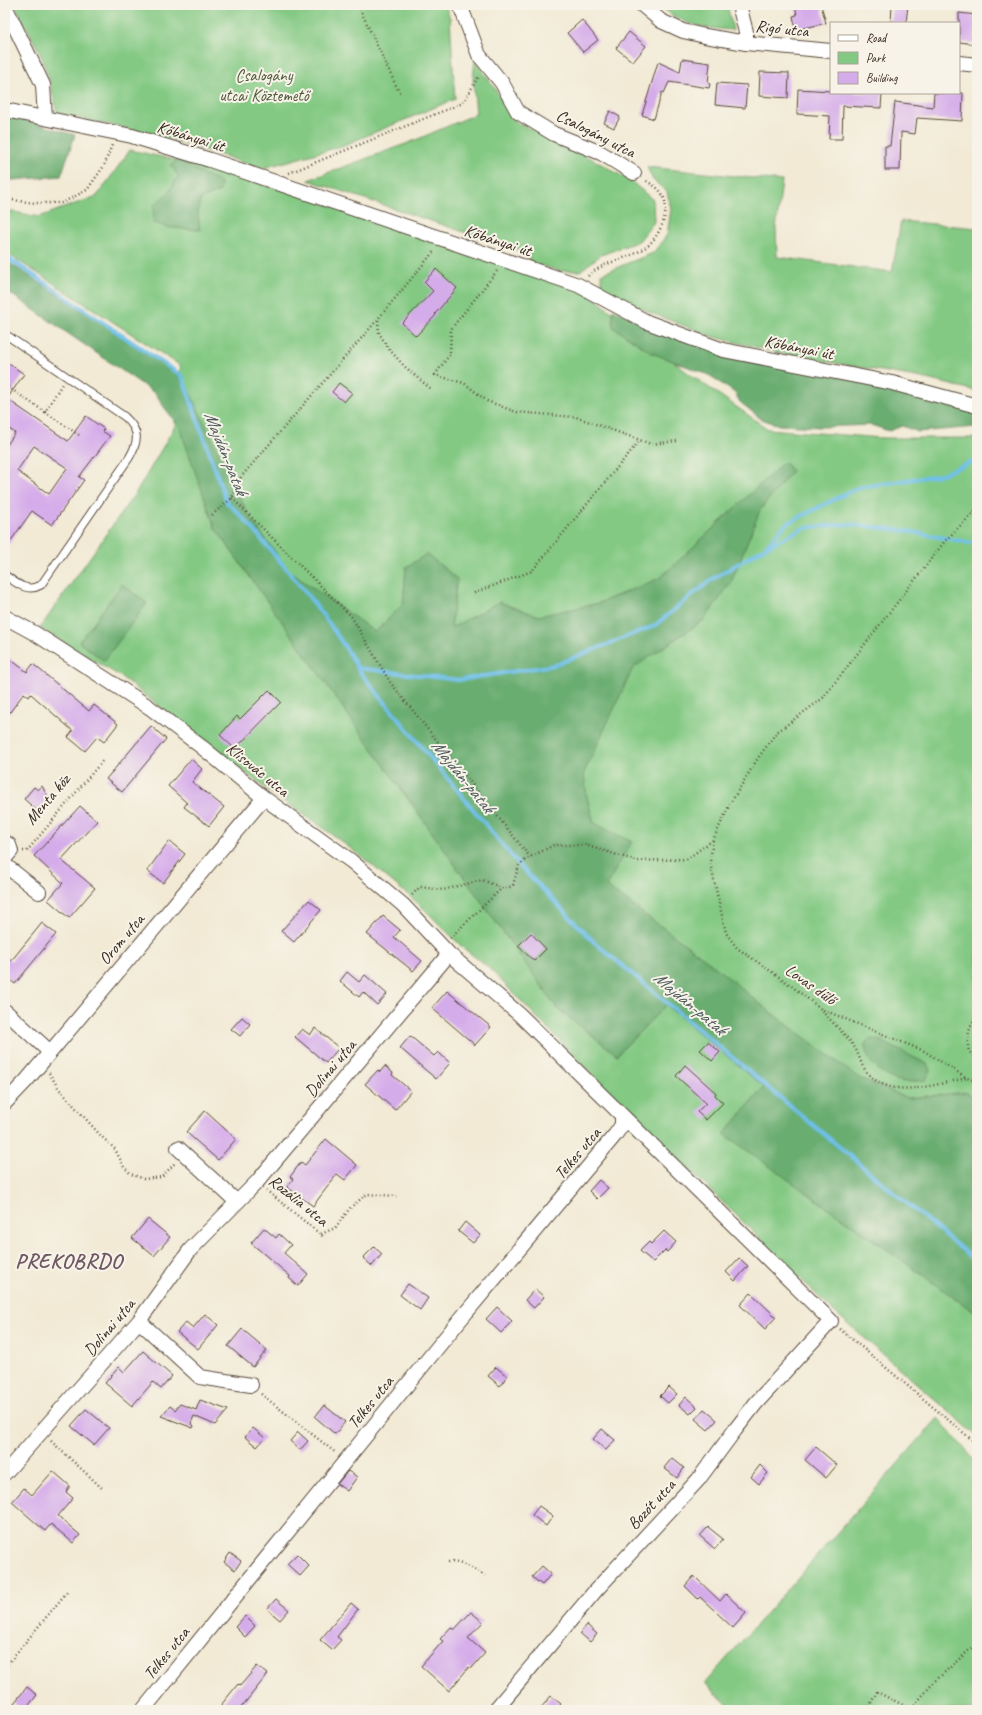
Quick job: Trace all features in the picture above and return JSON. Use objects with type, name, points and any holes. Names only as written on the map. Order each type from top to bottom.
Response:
[{"type":"street","name":"Csalogány utca","points":[[460,5],[480,55],[502,84],[518,112],[554,134],[601,153],[634,173]]},
{"type":"street","name":"Rigó utca","points":[[642,5],[661,21],[683,31],[746,43],[830,51]]},
{"type":"street","points":[[739,5],[746,32],[746,43]]},
{"type":"street","points":[[5,6],[42,85],[45,118]]},
{"type":"street","points":[[960,63],[977,65]]},
{"type":"street","name":"Kőbányai út","points":[[5,110],[132,136],[210,160],[578,285],[647,322],[722,350],[892,383],[977,406]]},
{"type":"street","name":"Klisovác utca","points":[[5,616],[36,634],[149,707],[204,748],[264,798],[352,861],[403,905],[445,950],[520,1015],[831,1321]]},
{"type":"street","name":"Orom utca","points":[[5,1103],[264,798]]},
{"type":"street","points":[[5,865],[39,892]]},
{"type":"street","name":"Dolinai utca","points":[[5,1473],[140,1321],[190,1250],[257,1182],[445,950]]},
{"type":"street","points":[[5,1010],[45,1056]]},
{"type":"street","name":"Telkes utca","points":[[142,1710],[459,1321],[615,1135],[622,1125],[622,1116]]},
{"type":"street","points":[[181,1151],[237,1202]]},
{"type":"street","points":[[140,1321],[200,1377],[251,1385]]},
{"type":"street","name":"Bozót utca","points":[[495,1710],[596,1590],[698,1480],[756,1404],[831,1321]]},
{"type":"lane","points":[[5,334],[131,423],[136,431],[137,439],[135,449],[41,585],[36,588],[27,589],[5,575]]},
{"type":"path","points":[[358,5],[400,94]]},
{"type":"path","points":[[269,181],[463,103],[486,64]]},
{"type":"path","points":[[5,199],[34,203],[62,203],[87,190],[104,166],[111,150],[114,133]]},
{"type":"path","name":"Csalogány utca","points":[[578,285],[593,271],[614,260],[644,249],[658,234],[666,214],[665,203],[660,191],[634,173]]},
{"type":"path","points":[[212,515],[232,498],[241,477],[378,319],[443,240]]},
{"type":"path","points":[[505,261],[451,329],[450,354],[435,374],[464,383],[487,401],[516,412],[576,417],[651,444],[677,441]]},
{"type":"path","points":[[378,319],[379,333],[389,349],[405,367],[432,390]]},
{"type":"path","points":[[45,412],[67,377]]},
{"type":"path","points":[[8,387],[79,435]]},
{"type":"path","points":[[474,593],[532,571],[640,440]]},
{"type":"path","points":[[232,498],[351,616],[390,682],[530,857]]},
{"type":"path","points":[[403,905],[420,886],[443,890],[482,880],[502,888],[508,888],[513,885],[518,865],[554,845],[585,845],[637,861],[687,859],[713,840],[730,804],[758,758],[777,732],[823,698],[945,541],[977,509]]},
{"type":"path","name":"Menta köz","points":[[7,850],[26,851],[104,759]]},
{"type":"path","name":"Lovas dűlő","points":[[713,840],[710,862],[726,933],[737,948],[785,981],[820,1009],[924,1051],[967,1078],[977,1081]]},
{"type":"path","points":[[445,950],[502,888]]},
{"type":"path","points":[[820,1009],[855,1048],[865,1068],[878,1081],[893,1088],[914,1089],[967,1078]]},
{"type":"path","points":[[977,1015],[967,1040],[969,1052],[977,1057]]},
{"type":"path","points":[[45,1056],[60,1089],[102,1137],[115,1149],[124,1167],[131,1174],[144,1179],[162,1177],[181,1151]]},
{"type":"path","name":"Rozália utca","points":[[257,1182],[325,1238]]},
{"type":"path","points":[[321,1234],[335,1228],[351,1207],[367,1194],[397,1196]]},
{"type":"path","points":[[831,1321],[977,1444]]},
{"type":"path","points":[[251,1385],[346,1460]]},
{"type":"path","points":[[42,1433],[102,1488]]},
{"type":"path","points":[[448,1562],[459,1562],[470,1566],[484,1576]]},
{"type":"path","points":[[5,1667],[67,1592]]},
{"type":"path","points":[[867,1710],[877,1692],[911,1709],[935,1681],[977,1643]]},
{"type":"green space","name":"Csalogány utcai Köztemető","points":[[15,5],[445,5],[450,18],[455,99],[342,146],[260,169],[180,142],[57,113],[50,82],[41,55]]},
{"type":"green space","points":[[659,5],[727,5],[733,30],[693,25],[676,17]]},
{"type":"green space","points":[[475,60],[516,122],[594,160],[631,181],[653,200],[654,222],[639,241],[601,255],[580,271],[560,271],[528,262],[530,254],[308,180],[411,142],[476,114],[473,78]]},
{"type":"green space","points":[[5,114],[75,135],[61,176],[13,180],[5,179]]},
{"type":"green space","points":[[130,150],[221,170],[578,285],[688,373],[768,429],[882,438],[977,438],[977,1436],[831,1309],[626,1109],[488,967],[462,947],[419,904],[362,857],[322,827],[273,794],[120,676],[40,628],[139,488],[175,426],[170,403],[181,366],[5,252],[5,210],[39,217],[97,196]]},
{"type":"green space","points":[[177,160],[221,183],[220,191],[200,200],[198,215],[200,230],[171,228],[153,223],[154,205],[169,192],[178,176],[171,165]]},
{"type":"green space","points":[[647,167],[782,181],[776,229],[777,257],[892,272],[901,221],[977,228],[977,391],[922,378],[784,354],[714,337],[651,313],[602,290],[601,274],[653,253],[667,235],[671,209],[667,192],[653,180]]},
{"type":"green space","points":[[5,260],[182,376],[249,516],[289,571],[375,632],[403,604],[406,567],[427,554],[457,579],[451,628],[499,602],[539,616],[599,603],[660,578],[784,462],[792,471],[760,510],[731,583],[704,620],[633,668],[584,773],[587,797],[594,823],[632,842],[606,886],[708,961],[769,1011],[859,1078],[908,1098],[967,1092],[977,1103],[977,1314],[724,1134],[764,1087],[666,1005],[617,1055],[557,1008],[215,528],[179,426],[156,394],[5,290]]},
{"type":"green space","points":[[613,309],[662,333],[977,410],[977,427],[918,432],[902,426],[889,431],[871,425],[821,427],[779,425],[761,419],[740,402],[735,393],[709,375],[652,353],[613,327]]},
{"type":"green space","points":[[122,584],[147,603],[104,661],[79,642]]},
{"type":"green space","points":[[871,1039],[879,1040],[927,1064],[930,1070],[926,1080],[909,1082],[899,1081],[878,1070],[869,1058],[866,1051],[865,1043]]},
{"type":"green space","points":[[938,1418],[977,1463],[977,1710],[733,1710],[705,1683]]},
{"type":"building","points":[[795,5],[821,5],[826,23],[796,30],[793,16],[797,15]]},
{"type":"building","points":[[892,5],[908,5],[906,22],[891,22]]},
{"type":"building","points":[[959,13],[977,15],[975,44],[960,42]]},
{"type":"building","points":[[582,20],[598,40],[583,52],[567,33]]},
{"type":"building","points":[[629,32],[646,46],[633,62],[616,48]]},
{"type":"building","points":[[682,59],[710,63],[709,88],[669,82],[664,93],[662,92],[654,119],[642,115],[658,62],[680,72]]},
{"type":"building","points":[[760,72],[789,73],[788,98],[759,96]]},
{"type":"building","points":[[717,83],[747,85],[745,108],[715,105]]},
{"type":"building","points":[[798,89],[830,91],[830,94],[882,94],[881,108],[843,106],[842,139],[829,139],[830,116],[797,114]]},
{"type":"building","points":[[963,93],[962,121],[917,118],[915,134],[901,132],[900,170],[885,170],[885,146],[890,146],[895,102],[933,107],[934,94]]},
{"type":"building","points":[[610,111],[620,117],[614,128],[604,123]]},
{"type":"building","points":[[436,269],[457,288],[435,314],[436,315],[416,336],[402,323],[433,291],[424,282]]},
{"type":"building","points":[[5,361],[24,374],[7,399],[68,441],[86,416],[104,429],[102,431],[110,436],[79,477],[84,480],[52,525],[32,511],[5,549],[5,448],[15,433],[5,426]],"holes":[[[34,446],[67,468],[49,494],[17,471]]]},
{"type":"building","points":[[339,383],[352,393],[344,402],[332,392]]},
{"type":"building","points":[[5,655],[27,672],[33,664],[89,711],[94,705],[118,724],[104,742],[97,737],[85,751],[68,737],[73,731],[31,694],[29,697],[24,693],[5,719]]},
{"type":"building","points":[[269,690],[281,702],[235,749],[220,735],[237,716],[240,719]]},
{"type":"building","points":[[151,726],[166,739],[122,792],[106,779]]},
{"type":"building","points":[[191,759],[202,769],[192,782],[224,807],[209,826],[184,807],[187,803],[168,786]]},
{"type":"building","points":[[42,786],[50,801],[40,813],[24,799],[34,787],[38,790]]},
{"type":"building","points":[[80,806],[97,821],[61,860],[95,888],[69,918],[48,900],[63,883],[34,856]]},
{"type":"building","points":[[169,841],[185,854],[163,883],[147,871]]},
{"type":"building","points":[[309,900],[321,910],[294,942],[281,931]]},
{"type":"building","points":[[383,916],[400,930],[394,937],[422,961],[413,971],[367,934]]},
{"type":"building","points":[[42,923],[56,934],[15,984],[5,976],[5,956],[11,961]]},
{"type":"building","points":[[531,933],[546,949],[534,961],[518,946]]},
{"type":"building","points":[[347,972],[359,982],[365,975],[387,994],[377,1005],[363,992],[359,997],[340,981]]},
{"type":"building","points":[[447,991],[491,1027],[475,1045],[432,1008]]},
{"type":"building","points":[[242,1017],[250,1024],[240,1036],[231,1029]]},
{"type":"building","points":[[315,1028],[339,1048],[326,1063],[295,1037],[302,1029],[310,1035]]},
{"type":"building","points":[[410,1036],[434,1056],[438,1052],[450,1063],[436,1079],[400,1048]]},
{"type":"building","points":[[708,1042],[720,1052],[712,1061],[700,1050]]},
{"type":"building","points":[[685,1065],[716,1093],[715,1095],[723,1103],[706,1120],[697,1112],[706,1103],[676,1076]]},
{"type":"building","points":[[385,1066],[393,1073],[392,1075],[411,1091],[395,1110],[365,1084],[378,1070],[380,1072]]},
{"type":"building","points":[[205,1111],[236,1139],[218,1160],[186,1132]]},
{"type":"building","points":[[326,1139],[357,1165],[345,1180],[337,1174],[313,1206],[287,1187],[293,1179],[290,1177],[301,1162],[305,1165]]},
{"type":"building","points":[[599,1180],[608,1188],[597,1199],[589,1191]]},
{"type":"building","points":[[148,1219],[170,1237],[154,1256],[132,1238]]},
{"type":"building","points":[[465,1222],[480,1235],[473,1243],[458,1231]]},
{"type":"building","points":[[264,1228],[276,1238],[279,1234],[291,1245],[284,1253],[308,1274],[298,1286],[289,1278],[290,1276],[251,1243]]},
{"type":"building","points":[[664,1231],[676,1242],[667,1252],[665,1250],[653,1262],[640,1251],[649,1242],[651,1244]]},
{"type":"building","points":[[374,1247],[382,1254],[372,1266],[363,1258]]},
{"type":"building","points":[[739,1258],[748,1266],[735,1281],[726,1272]]},
{"type":"building","points":[[408,1284],[428,1298],[420,1310],[400,1295]]},
{"type":"building","points":[[535,1289],[544,1297],[534,1308],[525,1300]]},
{"type":"building","points":[[751,1293],[776,1317],[765,1329],[740,1305]]},
{"type":"building","points":[[497,1307],[512,1321],[501,1333],[486,1319]]},
{"type":"building","points":[[205,1314],[218,1325],[198,1349],[177,1332],[186,1322],[193,1328]]},
{"type":"building","points":[[242,1329],[267,1350],[253,1367],[228,1346]]},
{"type":"building","points":[[143,1351],[172,1376],[161,1389],[153,1382],[132,1406],[105,1383],[119,1367],[124,1372]]},
{"type":"building","points":[[496,1367],[507,1376],[500,1386],[488,1376]]},
{"type":"building","points":[[669,1387],[677,1394],[668,1403],[660,1396]]},
{"type":"building","points":[[686,1397],[697,1407],[690,1414],[679,1405]]},
{"type":"building","points":[[200,1400],[228,1410],[215,1425],[194,1416],[191,1423],[194,1426],[193,1428],[161,1416],[170,1406],[175,1410],[180,1404],[196,1410]]},
{"type":"building","points":[[324,1405],[345,1422],[335,1434],[315,1417]]},
{"type":"building","points":[[86,1409],[109,1428],[94,1445],[71,1426]]},
{"type":"building","points":[[704,1409],[717,1420],[708,1430],[695,1419]]},
{"type":"building","points":[[253,1428],[265,1438],[257,1447],[245,1437]]},
{"type":"building","points":[[602,1429],[615,1440],[606,1450],[593,1439]]},
{"type":"building","points":[[298,1432],[308,1441],[300,1450],[290,1441]]},
{"type":"building","points":[[816,1447],[837,1465],[826,1478],[805,1460]]},
{"type":"building","points":[[672,1458],[684,1468],[677,1478],[664,1468]]},
{"type":"building","points":[[760,1465],[768,1473],[759,1484],[751,1477]]},
{"type":"building","points":[[53,1471],[70,1486],[66,1492],[73,1498],[58,1516],[80,1535],[73,1543],[51,1524],[45,1531],[12,1502],[24,1488],[32,1495]]},
{"type":"building","points":[[348,1471],[357,1477],[347,1491],[337,1484]]},
{"type":"building","points":[[539,1506],[553,1516],[546,1526],[532,1515]]},
{"type":"building","points":[[708,1527],[723,1539],[715,1549],[700,1536]]},
{"type":"building","points":[[230,1553],[241,1561],[235,1570],[224,1562]]},
{"type":"building","points":[[297,1554],[309,1566],[300,1576],[287,1564]]},
{"type":"building","points":[[542,1566],[551,1574],[542,1585],[532,1577]]},
{"type":"building","points":[[694,1576],[720,1601],[726,1594],[746,1613],[733,1628],[700,1597],[698,1599],[685,1586]]},
{"type":"building","points":[[276,1599],[289,1610],[280,1620],[267,1609]]},
{"type":"building","points":[[351,1603],[358,1609],[337,1637],[341,1640],[332,1650],[320,1640]]},
{"type":"building","points":[[471,1612],[483,1622],[468,1638],[485,1653],[471,1669],[469,1667],[449,1691],[421,1666],[443,1641],[440,1639],[451,1627],[454,1630]]},
{"type":"building","points":[[245,1616],[255,1626],[245,1637],[235,1627]]},
{"type":"building","points":[[587,1625],[597,1634],[590,1642],[580,1633]]},
{"type":"building","points":[[257,1666],[268,1674],[239,1710],[217,1710],[238,1684],[240,1686]]},
{"type":"building","points":[[27,1687],[37,1695],[25,1710],[22,1710],[14,1703]]},
{"type":"building","points":[[551,1696],[561,1704],[556,1710],[539,1710]]},
{"type":"waterway","name":"Majdán-patak","points":[[5,256],[182,376],[227,503],[249,524],[305,592],[329,623],[360,672],[519,865],[594,942],[977,1262]]},
{"type":"waterway","points":[[766,546],[786,524],[857,488],[939,475],[977,460]]},
{"type":"waterway","points":[[357,668],[459,680],[555,665],[654,626],[711,580],[764,548],[804,528],[848,524],[907,531],[977,544]]},
{"type":"district","name":"PREKOBRDO","points":[[69,1261]]}]
